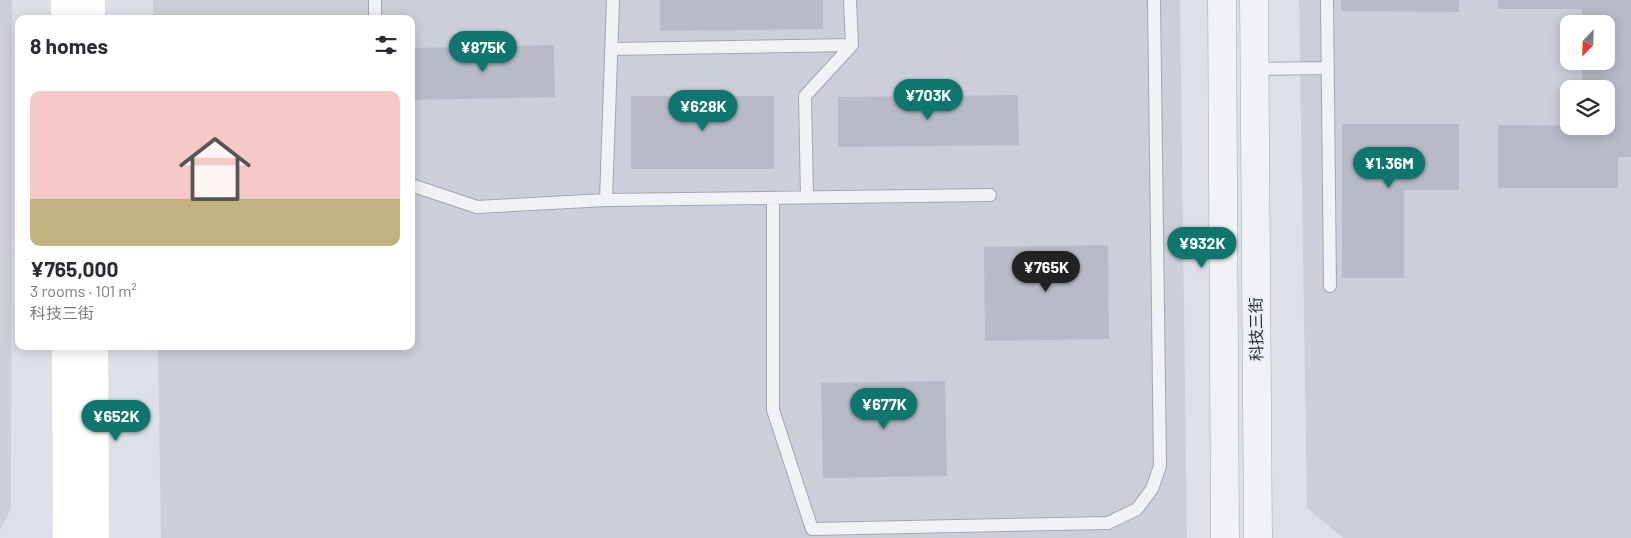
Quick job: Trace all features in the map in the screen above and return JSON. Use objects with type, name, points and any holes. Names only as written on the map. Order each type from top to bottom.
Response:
[{"type":"main road","points":[[65,0],[65,15]]},
{"type":"main road","points":[[91,0],[92,15]]},
{"type":"main road","points":[[66,350],[66,538]]},
{"type":"main road","points":[[94,350],[95,538]]},
{"type":"street","name":"科技三街","points":[[1222,0],[1225,538]]},
{"type":"street","name":"科技三街","points":[[1254,0],[1258,538]]},
{"type":"lane","points":[[375,0],[376,15]]},
{"type":"lane","points":[[606,200],[613,0]]},
{"type":"lane","points":[[807,197],[805,96],[852,45],[850,0]]},
{"type":"lane","points":[[773,198],[773,410],[812,529],[1108,523],[1137,509],[1152,490],[1160,466],[1154,0]]},
{"type":"lane","points":[[1326,0],[1330,286]]},
{"type":"lane","points":[[612,49],[852,45]]},
{"type":"lane","points":[[1254,69],[1327,68]]},
{"type":"lane","points":[[415,186],[477,207],[606,200],[990,195]]},
{"type":"shaded area","points":[[0,0],[12,0],[11,508],[0,530]]},
{"type":"shaded area","points":[[153,0],[1180,0],[1187,538],[161,538],[158,350],[415,350],[415,15],[153,15]]},
{"type":"shaded area","points":[[1299,0],[1631,0],[1631,538],[1343,538],[1307,508]]},
{"type":"building","points":[[660,0],[823,0],[823,29],[660,31]]},
{"type":"building","points":[[1341,0],[1459,0],[1459,12],[1341,11]]},
{"type":"building","points":[[1498,0],[1631,0],[1631,157],[1618,157],[1618,188],[1498,188],[1498,125],[1560,126],[1560,135],[1615,135],[1615,80],[1582,80],[1582,70],[1615,70],[1615,15],[1582,15],[1582,9],[1498,9]]},
{"type":"building","points":[[554,45],[555,97],[415,100],[415,48]]},
{"type":"building","points":[[1018,95],[1019,145],[838,147],[838,97]]},
{"type":"building","points":[[631,96],[774,96],[774,169],[631,169]]},
{"type":"building","points":[[1342,124],[1459,124],[1459,190],[1404,190],[1404,278],[1342,278]]},
{"type":"building","points":[[1108,245],[1109,339],[985,341],[984,247]]},
{"type":"building","points":[[945,381],[947,476],[823,478],[821,383]]}]
